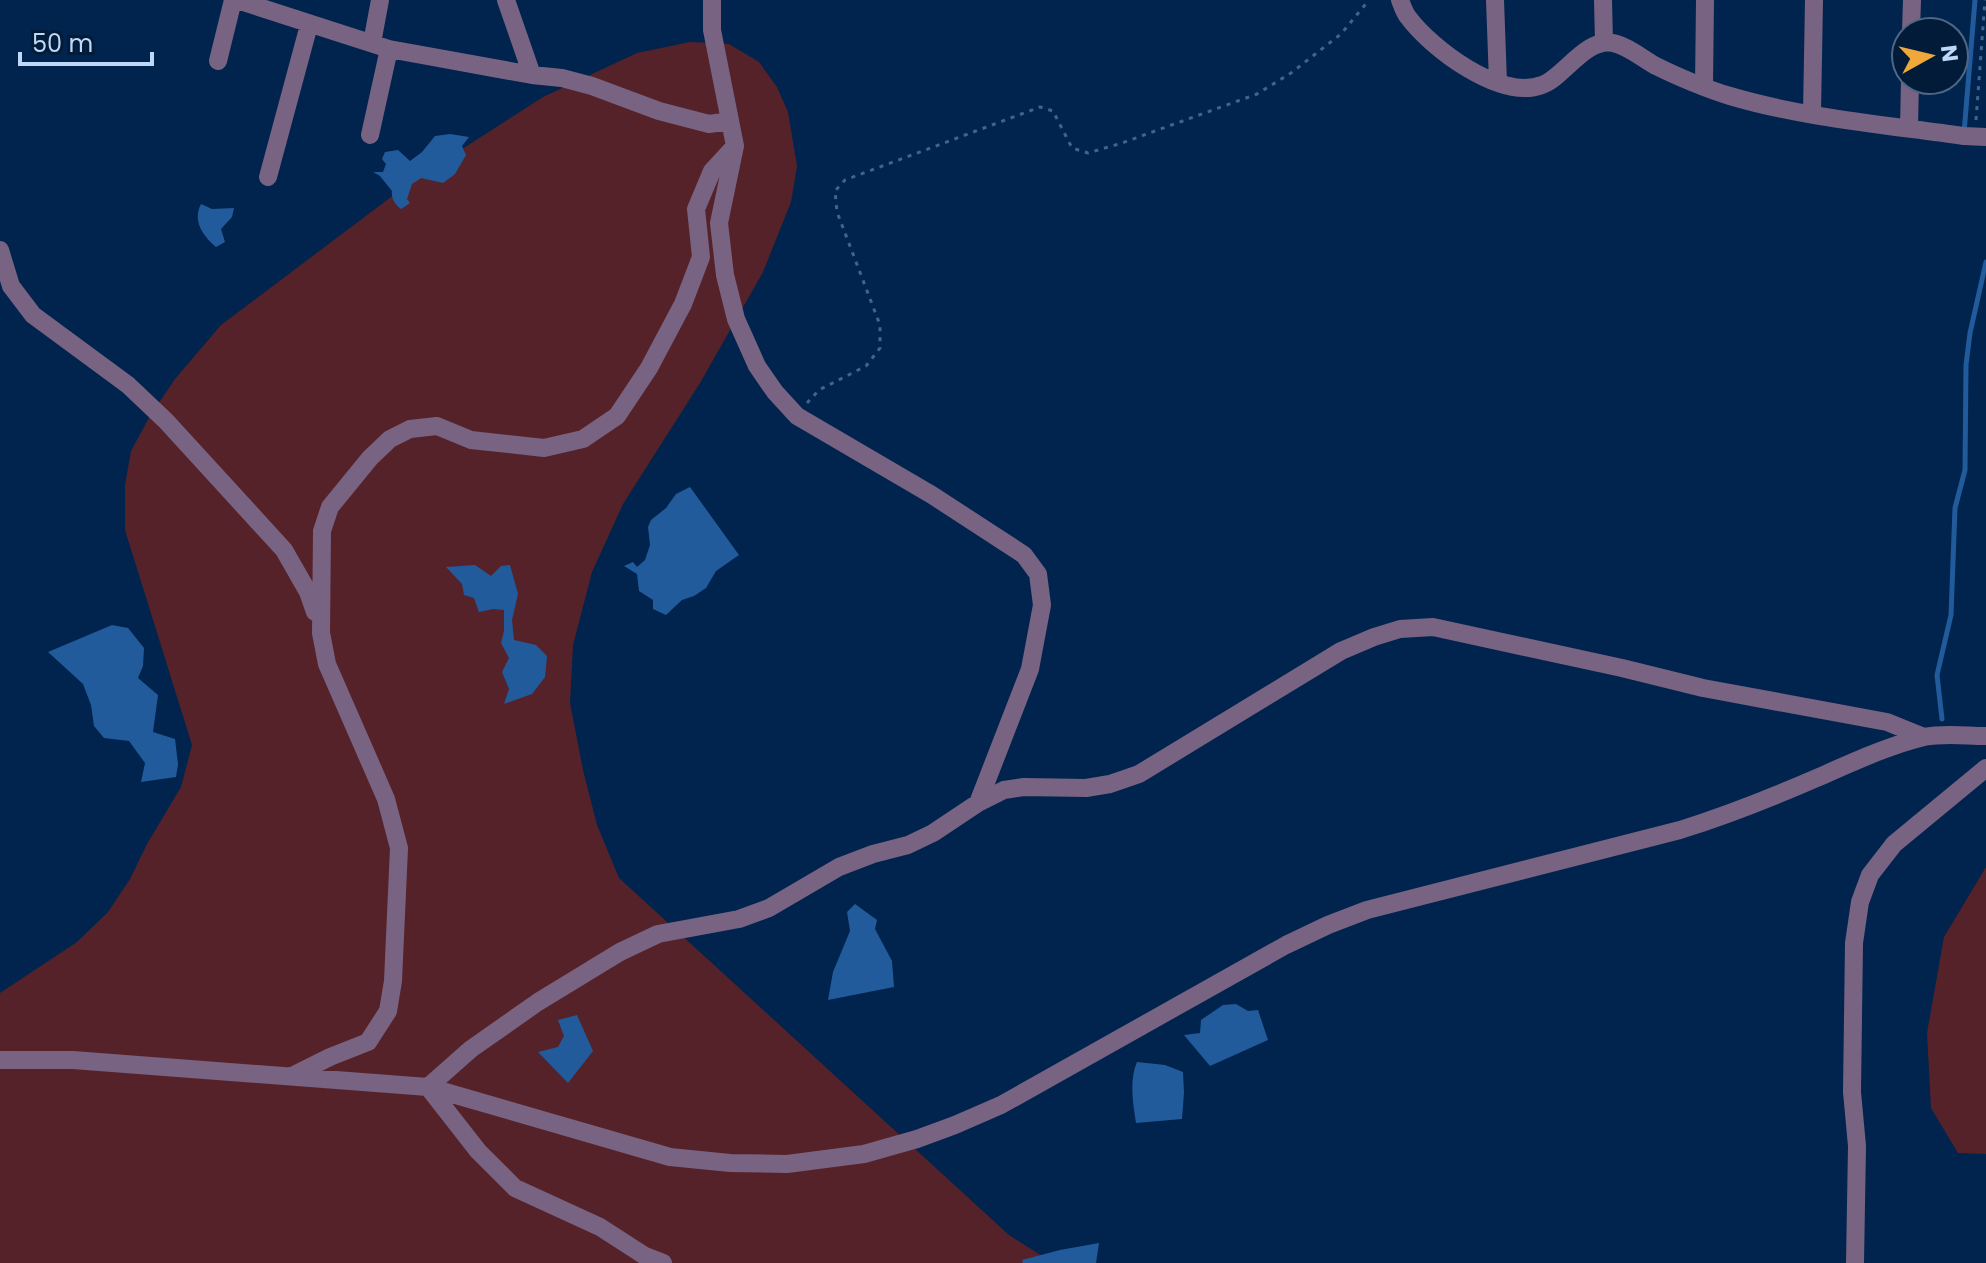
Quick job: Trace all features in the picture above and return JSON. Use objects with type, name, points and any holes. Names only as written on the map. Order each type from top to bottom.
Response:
[{"type":"street","points":[[218,61],[235,0],[273,6],[309,25],[381,46],[562,78],[659,111],[709,124],[730,121]]},
{"type":"street","points":[[370,135],[381,46],[380,0]]},
{"type":"street","points":[[506,0],[532,75]]},
{"type":"street","points":[[712,0],[712,30],[735,146],[719,223],[725,275],[736,319],[757,366],[797,416],[932,495],[1024,555],[1038,574],[1042,605],[1030,669],[978,803]]},
{"type":"street","points":[[1400,0],[1406,15],[1447,56],[1475,73],[1521,89],[1544,85],[1580,55],[1604,42],[1615,43],[1660,68],[1740,99],[1909,128],[1980,136]]},
{"type":"street","points":[[1495,0],[1498,82]]},
{"type":"street","points":[[1603,0],[1604,42]]},
{"type":"street","points":[[1704,86],[1705,0]]},
{"type":"street","points":[[1812,113],[1814,0]]},
{"type":"street","points":[[268,177],[309,25]]},
{"type":"street","points":[[1909,128],[1910,96]]},
{"type":"street","points":[[321,633],[322,531],[330,507],[370,458],[390,439],[410,429],[437,426],[471,440],[544,448],[583,439],[617,416],[649,368],[683,304],[701,257],[696,209],[712,171],[735,146]]},
{"type":"street","points":[[0,250],[11,286],[33,315],[128,385],[166,421],[284,550],[308,592],[327,664],[386,799],[399,848],[393,981],[388,1011],[368,1042],[289,1077]]},
{"type":"street","points":[[428,1087],[471,1049],[538,1002],[620,952],[658,934],[739,919],[769,908],[839,867],[908,845],[933,833],[1004,790],[1024,787],[1086,788],[1139,774],[1341,651],[1400,629],[1433,627],[1703,688],[1887,722],[1924,737]]},
{"type":"street","points":[[0,1060],[73,1060],[428,1087],[670,1157],[730,1163],[787,1164],[864,1154],[917,1139],[1001,1105],[1286,945],[1328,925],[1391,904],[1680,830],[1759,803],[1868,756],[1924,737],[1986,736]]},
{"type":"street","points":[[1855,1263],[1857,1146],[1852,1092],[1853,988],[1854,943],[1860,902],[1870,875],[1894,844],[1986,768]]},
{"type":"street","points":[[428,1087],[478,1151],[515,1188],[600,1227],[645,1256],[663,1263]]},
{"type":"path","points":[[797,416],[819,390],[866,366],[880,348],[880,325],[837,212],[835,191],[845,180],[1040,107],[1053,111],[1072,148],[1088,153],[1122,143],[1257,94],[1291,73],[1341,34],[1369,0]]},
{"type":"path","points":[[1980,136],[1985,0]]},
{"type":"shaded area","points":[[690,42],[729,44],[759,62],[777,87],[788,112],[797,166],[791,202],[763,272],[700,383],[623,504],[592,572],[573,645],[570,703],[597,825],[619,878],[1009,1235],[1053,1263],[0,1263],[0,993],[77,942],[108,912],[181,787],[192,745],[125,530],[125,485],[131,451],[150,416],[175,379],[221,325],[411,182],[543,97],[637,53]]},
{"type":"shaded area","points":[[1986,867],[1986,1154],[1958,1153],[1931,1108],[1927,1033],[1944,937]]},
{"type":"water","points":[[450,134],[469,137],[462,146],[466,155],[455,174],[443,183],[421,178],[412,184],[407,199],[410,203],[401,209],[394,201],[392,191],[373,172],[383,172],[385,152],[398,150],[410,161],[435,136]]},
{"type":"water","points":[[201,204],[212,209],[234,208],[232,217],[221,229],[225,242],[216,247],[200,228],[198,216]]},
{"type":"water","points":[[690,487],[739,555],[716,571],[706,588],[682,600],[666,615],[653,609],[653,600],[639,591],[637,574],[624,566],[633,562],[637,567],[645,560],[650,545],[648,527],[651,520],[666,508],[676,494]]},
{"type":"water","points":[[475,565],[491,576],[501,566],[510,565],[518,594],[512,620],[514,640],[536,645],[547,656],[545,677],[532,694],[504,704],[509,689],[502,672],[509,658],[501,643],[504,610],[479,612],[474,598],[464,595],[462,584],[446,567]]},
{"type":"water","points":[[112,625],[128,628],[144,648],[143,666],[138,678],[158,695],[153,732],[175,739],[176,777],[141,782],[145,763],[129,741],[104,738],[94,726],[91,705],[83,684],[48,652]]},
{"type":"water","points":[[855,904],[877,920],[875,929],[892,961],[894,987],[828,1000],[833,972],[850,931],[847,912]]},
{"type":"water","points":[[1236,1004],[1248,1011],[1258,1010],[1268,1040],[1210,1066],[1184,1035],[1200,1033],[1201,1020],[1223,1005]]},
{"type":"water","points":[[577,1015],[593,1051],[568,1083],[538,1052],[558,1047],[564,1036],[558,1020]]},
{"type":"water","points":[[1137,1062],[1165,1065],[1183,1072],[1182,1119],[1136,1123],[1132,1084]]},
{"type":"water","points":[[1099,1243],[1096,1263],[1023,1263],[1022,1260],[1060,1250]]},
{"type":"waterway","points":[[1964,133],[1975,0]]},
{"type":"waterway","points":[[1942,719],[1937,675],[1951,615],[1955,508],[1965,470],[1966,365],[1986,262]]}]
